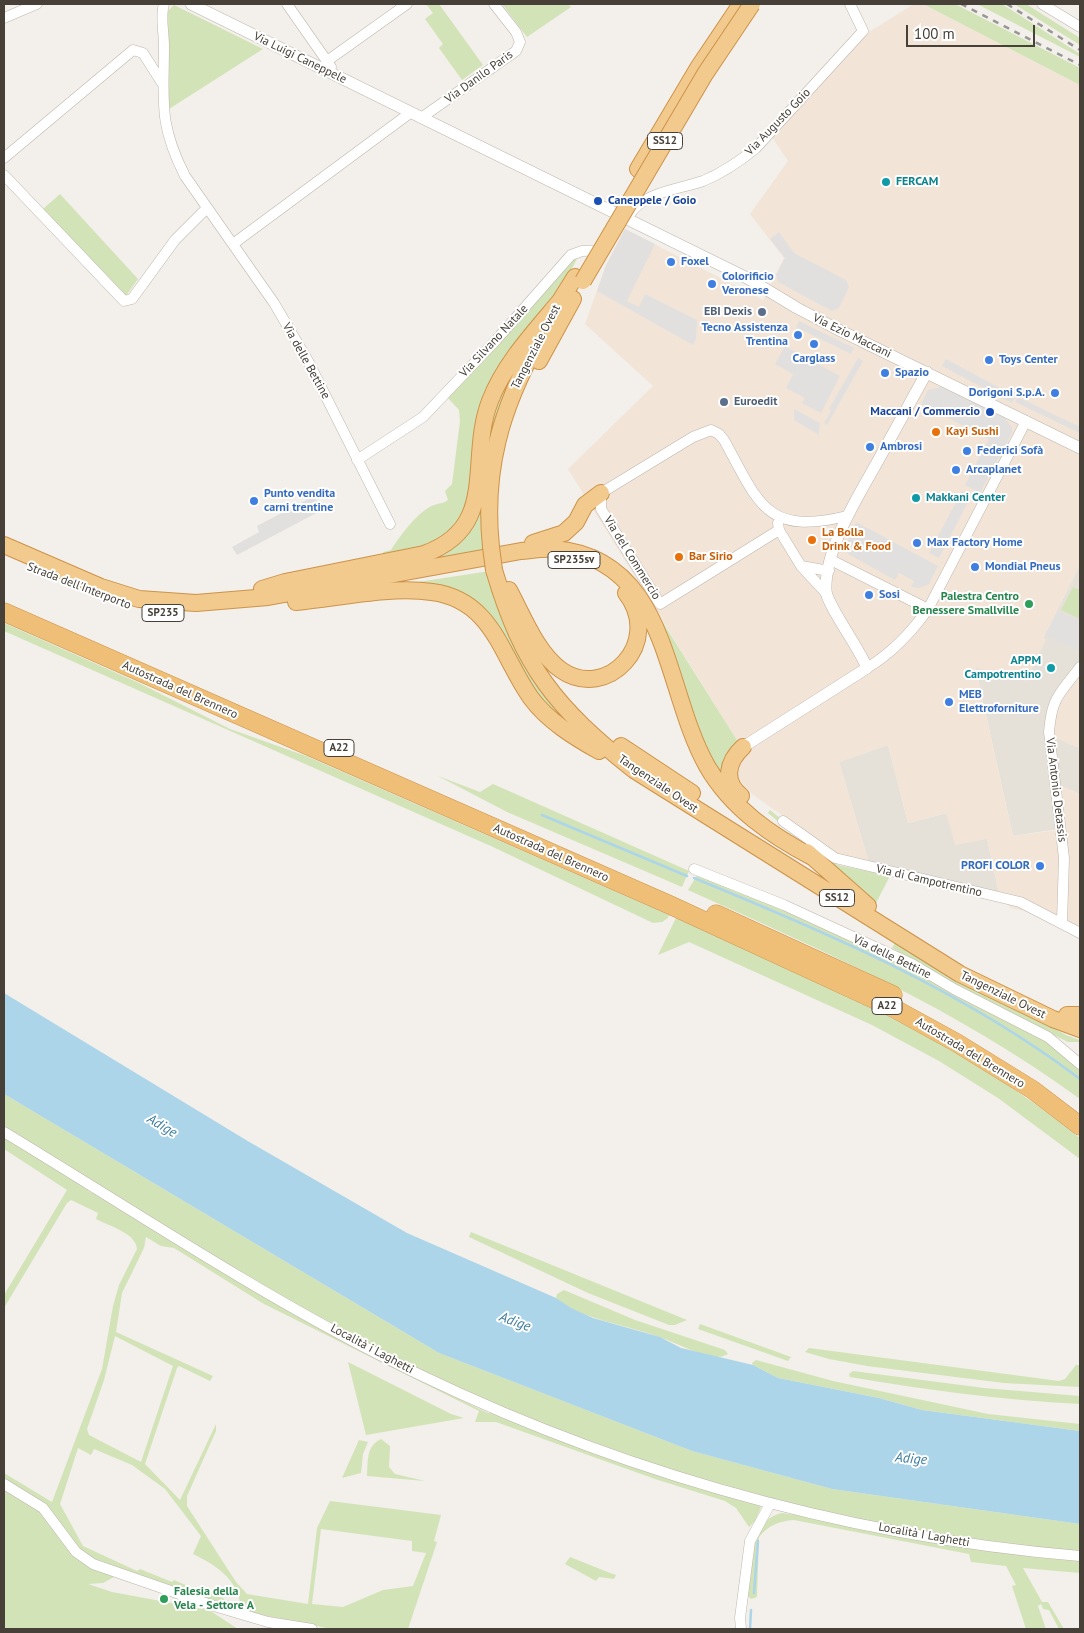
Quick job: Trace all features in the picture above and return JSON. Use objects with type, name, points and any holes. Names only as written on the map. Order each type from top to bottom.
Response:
[{"type":"highway","name":"Tangenziale Ovest","points":[[496,547],[502,462],[512,423],[531,376],[579,279],[698,68],[741,4]]},
{"type":"highway","name":"Tangenziale Ovest","points":[[752,4],[705,74],[579,279],[560,301],[521,371],[504,412],[496,441],[488,505],[499,569],[516,635],[544,685],[567,712],[596,740],[634,770],[960,974],[1070,1017]]},
{"type":"highway","points":[[226,601],[285,582],[424,554],[445,545],[455,538],[463,529],[475,504],[483,420],[500,380],[516,356],[560,301]]},
{"type":"highway","points":[[521,551],[530,544],[564,533],[576,522],[585,505],[601,493]]},
{"type":"highway","name":"Strada dell'Interporto","points":[[4,545],[101,587],[139,599],[196,603],[226,601]]},
{"type":"highway","name":"SP235sv","points":[[226,601],[295,592],[521,551],[552,548],[579,553],[611,568],[635,589],[649,611],[697,746],[708,767],[738,807],[792,847],[814,858],[868,906]]},
{"type":"highway","name":"Strada dell'Interporto","points":[[4,556],[110,600],[146,610],[197,614],[274,604]]},
{"type":"highway","name":"SP235sv","points":[[274,604],[333,591],[508,562],[549,557],[575,560],[592,566],[608,576],[623,588],[631,600],[638,616],[639,628],[633,652],[624,664],[605,676],[589,678],[562,670],[542,649],[509,590]]},
{"type":"highway","name":"Tangenziale Ovest","points":[[499,569],[536,653],[546,668],[571,701],[600,729],[635,757],[948,955],[1007,987],[1070,1017],[1080,1029]]},
{"type":"highway","points":[[274,604],[415,590],[449,596],[479,614],[492,628],[521,682],[541,710],[553,722],[582,742],[634,770]]},
{"type":"highway","name":"Autostrada del Brennero","points":[[4,602],[677,902],[895,1009],[957,1043],[1033,1090],[1080,1126]]},
{"type":"highway","name":"Autostrada del Brennero","points":[[4,612],[899,998],[1021,1070],[1080,1112]]},
{"type":"highway","points":[[743,747],[730,763],[729,776],[733,789],[768,821],[814,858]]},
{"type":"highway","points":[[1070,1017],[1070,1033],[1080,1037]]},
{"type":"street","points":[[4,18],[37,4]]},
{"type":"street","name":"Via delle Bettine","points":[[164,4],[162,83],[163,110],[169,142],[184,176],[274,303],[308,361],[390,524]]},
{"type":"street","name":"Via Luigi Caneppele","points":[[191,4],[421,118],[624,222]]},
{"type":"street","points":[[287,4],[338,77]]},
{"type":"street","name":"Via Luigi Caneppele","points":[[327,61],[407,4]]},
{"type":"street","name":"Via Danilo Paris","points":[[421,118],[516,51],[520,42],[516,32],[494,4]]},
{"type":"street","name":"Via Augusto Goio","points":[[624,222],[640,203],[710,177],[736,164],[756,148],[863,31],[850,4]]},
{"type":"street","points":[[1042,4],[1080,27]]},
{"type":"street","points":[[4,158],[133,50],[143,53],[162,83]]},
{"type":"street","points":[[233,244],[410,113]]},
{"type":"street","points":[[4,175],[124,301],[132,299],[176,240],[207,208]]},
{"type":"street","name":"Via Ezio Maccani","points":[[624,222],[749,279],[797,308],[1080,448]]},
{"type":"street","name":"Via Silvano Natale","points":[[357,460],[423,417],[497,339],[571,255],[582,251],[607,250],[624,222]]},
{"type":"street","points":[[826,593],[834,548],[847,516],[927,372]]},
{"type":"street","points":[[743,747],[867,668],[896,647],[914,629],[928,609],[1026,421]]},
{"type":"street","points":[[601,493],[692,438],[712,430],[724,440],[765,508],[778,517],[805,522],[827,521],[847,516]]},
{"type":"street","name":"Via del Commercio","points":[[601,493],[601,509],[660,604],[779,530]]},
{"type":"street","points":[[778,517],[779,530],[801,566],[826,593],[863,656],[867,668]]},
{"type":"street","points":[[801,566],[830,566],[928,609]]},
{"type":"street","name":"Via Antonio Detassis","points":[[1062,922],[1064,858],[1049,732],[1050,713],[1057,695],[1080,667]]},
{"type":"street","name":"Via di Campotrentino","points":[[783,820],[836,858],[1020,902],[1062,922],[1080,933]]},
{"type":"street","name":"Via delle Bettine","points":[[694,869],[784,905],[912,964],[954,989],[1048,1037],[1080,1064]]},
{"type":"street","name":"Località i Laghetti","points":[[4,1132],[265,1291],[386,1358],[474,1400],[599,1450],[770,1504]]},
{"type":"street","points":[[4,1484],[43,1508],[76,1552],[93,1564],[181,1596],[244,1615],[312,1629]]},
{"type":"street","points":[[741,1629],[741,1610],[750,1541],[770,1504]]},
{"type":"street","name":"Località I Laghetti","points":[[770,1504],[892,1531],[1015,1550],[1080,1556]]},
{"type":"shaded area","points":[[914,4],[923,4],[1080,85],[1080,565],[1043,638],[1046,640],[1026,681],[1005,671],[1001,678],[975,667],[1013,836],[1065,829],[1059,785],[1080,794],[1080,937],[1043,915],[1010,908],[999,893],[987,839],[955,845],[946,813],[908,823],[888,745],[839,762],[869,863],[838,855],[752,794],[740,781],[737,773],[745,753],[568,469],[653,386],[585,324],[606,265],[625,229],[763,300],[784,258],[750,214],[788,161],[772,137],[864,35]]},
{"type":"shaded area","points":[[625,229],[655,244],[627,301],[639,307],[645,294],[697,320],[696,339],[693,345],[597,291],[606,265]]},
{"type":"shaded area","points":[[779,232],[794,253],[846,280],[849,287],[839,308],[832,311],[778,282],[776,275],[785,258],[770,239]]},
{"type":"shaded area","points":[[799,321],[854,348],[851,354],[796,327]]},
{"type":"shaded area","points":[[785,346],[840,376],[821,413],[802,403],[805,398],[786,388],[793,374],[775,364]]},
{"type":"shaded area","points":[[858,358],[863,361],[827,425],[824,423],[831,411],[829,409]]},
{"type":"shaded area","points":[[946,359],[1015,396],[1012,403],[942,366]]},
{"type":"shaded area","points":[[941,387],[1003,416],[1012,427],[1012,433],[980,493],[965,485],[989,439],[921,404],[928,390]]},
{"type":"shaded area","points":[[1018,397],[1080,427],[1080,433],[1015,402]]},
{"type":"shaded area","points":[[794,409],[820,423],[819,435],[794,420]]},
{"type":"shaded area","points":[[962,491],[971,496],[939,558],[929,553]]},
{"type":"shaded area","points":[[314,496],[322,510],[237,555],[232,547],[259,532],[257,526]]},
{"type":"shaded area","points":[[856,522],[938,566],[929,584],[920,588],[911,587],[914,581],[899,573],[895,580],[848,554],[846,546]]},
{"type":"shaded area","points":[[1080,565],[1080,671],[1052,736],[1080,748],[1080,794],[1059,785],[1065,828],[1013,836],[975,666],[1001,678],[1005,671],[1046,640],[1043,638]]},
{"type":"shaded area","points":[[1058,611],[1080,622],[1080,651],[1045,636]]},
{"type":"shaded area","points":[[1080,671],[1080,748],[1052,737],[1053,713]]},
{"type":"shaded area","points":[[888,745],[908,823],[947,813],[987,839],[999,893],[869,863],[839,762]]},
{"type":"green space","points":[[426,4],[439,4],[483,65],[462,80],[439,48],[443,44],[425,19],[433,13]]},
{"type":"green space","points":[[502,4],[568,4],[571,7],[527,37]]},
{"type":"green space","points":[[923,4],[955,4],[1080,68],[1080,85]]},
{"type":"green space","points":[[977,4],[1002,4],[1080,54],[1080,57]]},
{"type":"green space","points":[[1014,4],[1026,4],[1080,38],[1080,45]]},
{"type":"green space","points":[[174,5],[263,49],[169,109],[168,11]]},
{"type":"green space","points":[[60,194],[138,279],[126,296],[122,295],[43,209]]},
{"type":"green space","points":[[579,255],[569,274],[506,364],[471,504],[445,540],[384,557],[383,552],[391,550],[416,518],[428,508],[448,500],[445,491],[452,484],[460,421],[459,410],[447,397],[571,258]]},
{"type":"green space","points":[[521,360],[506,394],[487,551],[332,576],[459,539],[495,400]]},
{"type":"green space","points":[[490,571],[577,727],[549,711],[484,612],[398,585]]},
{"type":"green space","points":[[1073,587],[1080,590],[1080,619],[1061,610]]},
{"type":"green space","points":[[645,594],[740,745],[719,778]]},
{"type":"green space","points":[[4,623],[139,683],[230,729],[306,756],[669,915],[668,918],[662,922],[653,923],[493,847],[4,631]]},
{"type":"green space","points":[[438,776],[480,792],[493,784],[689,871],[682,887],[507,812]]},
{"type":"green space","points":[[770,810],[838,865],[890,876],[876,903],[768,813]]},
{"type":"green space","points":[[698,874],[747,893],[909,967],[1039,1036],[1080,1069],[1080,1099],[987,1037],[939,1010],[840,959],[688,890]]},
{"type":"green space","points":[[676,918],[834,989],[937,1042],[986,1071],[1034,1103],[1080,1138],[1080,1159],[998,1098],[939,1061],[872,1025],[689,942],[658,955]]},
{"type":"green space","points":[[896,941],[1066,1035],[1080,1040],[1080,1042],[1068,1042],[977,997],[892,948]]},
{"type":"green space","points":[[4,1094],[439,1353],[692,1451],[832,1489],[1080,1524],[1080,1551],[1003,1545],[876,1524],[767,1500],[583,1441],[456,1388],[377,1350],[308,1313],[4,1129]]},
{"type":"green space","points":[[4,1135],[76,1179],[90,1192],[113,1202],[243,1285],[248,1285],[459,1399],[488,1413],[502,1414],[756,1503],[761,1507],[755,1521],[749,1527],[736,1508],[725,1501],[655,1479],[496,1422],[475,1422],[479,1411],[264,1304],[174,1248],[161,1246],[146,1237],[144,1248],[122,1293],[116,1332],[213,1376],[210,1381],[179,1366],[177,1368],[145,1464],[180,1500],[216,1424],[216,1431],[187,1496],[187,1506],[236,1582],[247,1594],[308,1604],[317,1528],[330,1501],[441,1515],[434,1541],[437,1542],[408,1629],[332,1629],[236,1610],[126,1573],[82,1555],[64,1531],[4,1481],[4,1473],[52,1502],[102,1369],[113,1306],[119,1285],[137,1249],[135,1243],[127,1234],[96,1219],[98,1213],[71,1200],[67,1203],[4,1308],[4,1295],[67,1190],[4,1149]],"holes":[[[115,1336],[173,1366],[141,1462],[89,1435],[87,1429],[104,1380]],[[78,1448],[91,1455],[94,1449],[132,1465],[165,1489],[201,1536],[193,1554],[218,1568],[224,1574],[235,1588],[241,1607],[208,1591],[206,1594],[174,1580],[172,1582],[140,1569],[137,1571],[83,1546],[60,1504]],[[321,1529],[412,1541],[412,1551],[426,1553],[413,1586],[383,1590],[343,1607],[312,1604]]]},
{"type":"green space","points":[[471,1232],[687,1320],[675,1325],[669,1325],[588,1293],[469,1237]]},
{"type":"green space","points":[[564,1290],[635,1320],[725,1350],[728,1354],[717,1357],[701,1354],[647,1333],[577,1311],[556,1298],[557,1294]]},
{"type":"green space","points":[[700,1324],[791,1357],[788,1361],[698,1329]]},
{"type":"green space","points":[[809,1348],[1059,1381],[1065,1379],[1076,1365],[1079,1365],[1080,1387],[1004,1383],[867,1366],[829,1359],[805,1352]]},
{"type":"green space","points":[[756,1360],[833,1381],[988,1414],[1080,1424],[1080,1431],[922,1410],[879,1398],[778,1378],[753,1365],[752,1363]]},
{"type":"green space","points":[[348,1362],[451,1414],[464,1418],[366,1435]]},
{"type":"green space","points":[[853,1371],[984,1388],[1080,1396],[1080,1404],[965,1394],[908,1386],[850,1377],[849,1374]]},
{"type":"green space","points":[[381,1439],[390,1446],[389,1467],[395,1474],[425,1481],[367,1476],[370,1450]]},
{"type":"green space","points":[[359,1440],[368,1442],[363,1454],[361,1473],[342,1478]]},
{"type":"green space","points":[[4,1486],[42,1511],[86,1564],[114,1577],[103,1583],[88,1584],[112,1592],[209,1610],[238,1629],[4,1629]]},
{"type":"green space","points":[[782,1513],[1080,1558],[1080,1573],[1023,1568],[1042,1602],[1048,1602],[1064,1629],[1059,1629],[1049,1610],[1043,1609],[1041,1604],[1038,1606],[1046,1629],[1026,1629],[1012,1586],[1016,1585],[1006,1566],[971,1562],[969,1554],[794,1520],[775,1524],[759,1537],[757,1597],[751,1599],[748,1596],[751,1560],[757,1535],[771,1517]]},
{"type":"green space","points":[[570,1557],[616,1575],[614,1579],[599,1577],[596,1581],[565,1564]]},
{"type":"water","name":"Adige","points":[[4,993],[246,1140],[407,1233],[556,1298],[571,1308],[593,1318],[660,1337],[681,1348],[753,1365],[778,1378],[879,1398],[922,1410],[1080,1431],[1080,1524],[832,1489],[692,1451],[439,1353],[4,1094]]},
{"type":"waterway","points":[[542,815],[687,876]]},
{"type":"waterway","points":[[694,878],[795,920],[894,966],[990,1018],[1036,1047],[1080,1079]]},
{"type":"waterway","points":[[754,1593],[758,1541]]},
{"type":"waterway","points":[[750,1629],[751,1610]]},
{"type":"railway","points":[[961,4],[1080,65]]},
{"type":"railway","points":[[1007,4],[1080,50]]},
{"type":"place","name":"FERCAM","points":[[886,182]]},
{"type":"place","name":"Caneppele / Goio","points":[[598,201]]},
{"type":"place","name":"Foxel","points":[[671,262]]},
{"type":"place","name":"Colorificio Veronese","points":[[712,284]]},
{"type":"place","name":"EBI Dexis","points":[[762,312]]},
{"type":"place","name":"Tecno Assistenza Trentina","points":[[798,335]]},
{"type":"place","name":"Carglass","points":[[814,344]]},
{"type":"place","name":"Toys Center","points":[[989,360]]},
{"type":"place","name":"Spazio","points":[[885,373]]},
{"type":"place","name":"Dorigoni S.p.A.","points":[[1055,393]]},
{"type":"place","name":"Euroedit","points":[[724,402]]},
{"type":"place","name":"Maccani / Commercio","points":[[990,412]]},
{"type":"place","name":"Kayi Sushi","points":[[936,432]]},
{"type":"place","name":"Ambrosi","points":[[870,447]]},
{"type":"place","name":"Federici Sofà","points":[[967,451]]},
{"type":"place","name":"Arcaplanet","points":[[956,470]]},
{"type":"place","name":"Makkani Center","points":[[916,498]]},
{"type":"place","name":"Punto vendita carni trentine","points":[[254,501]]},
{"type":"place","name":"La Bolla Drink & Food","points":[[812,540]]},
{"type":"place","name":"Max Factory Home","points":[[917,543]]},
{"type":"place","name":"Bar Sirio","points":[[679,557]]},
{"type":"place","name":"Mondial Pneus","points":[[975,567]]},
{"type":"place","name":"Sosi","points":[[869,595]]},
{"type":"place","name":"Palestra Centro Benessere Smallville","points":[[1029,604]]},
{"type":"place","name":"APPM Campotrentino","points":[[1051,668]]},
{"type":"place","name":"MEB Elettroforniture","points":[[949,702]]},
{"type":"place","name":"PROFI COLOR","points":[[1040,866]]},
{"type":"place","name":"Falesia della Vela - Settore A","points":[[164,1599]]}]
